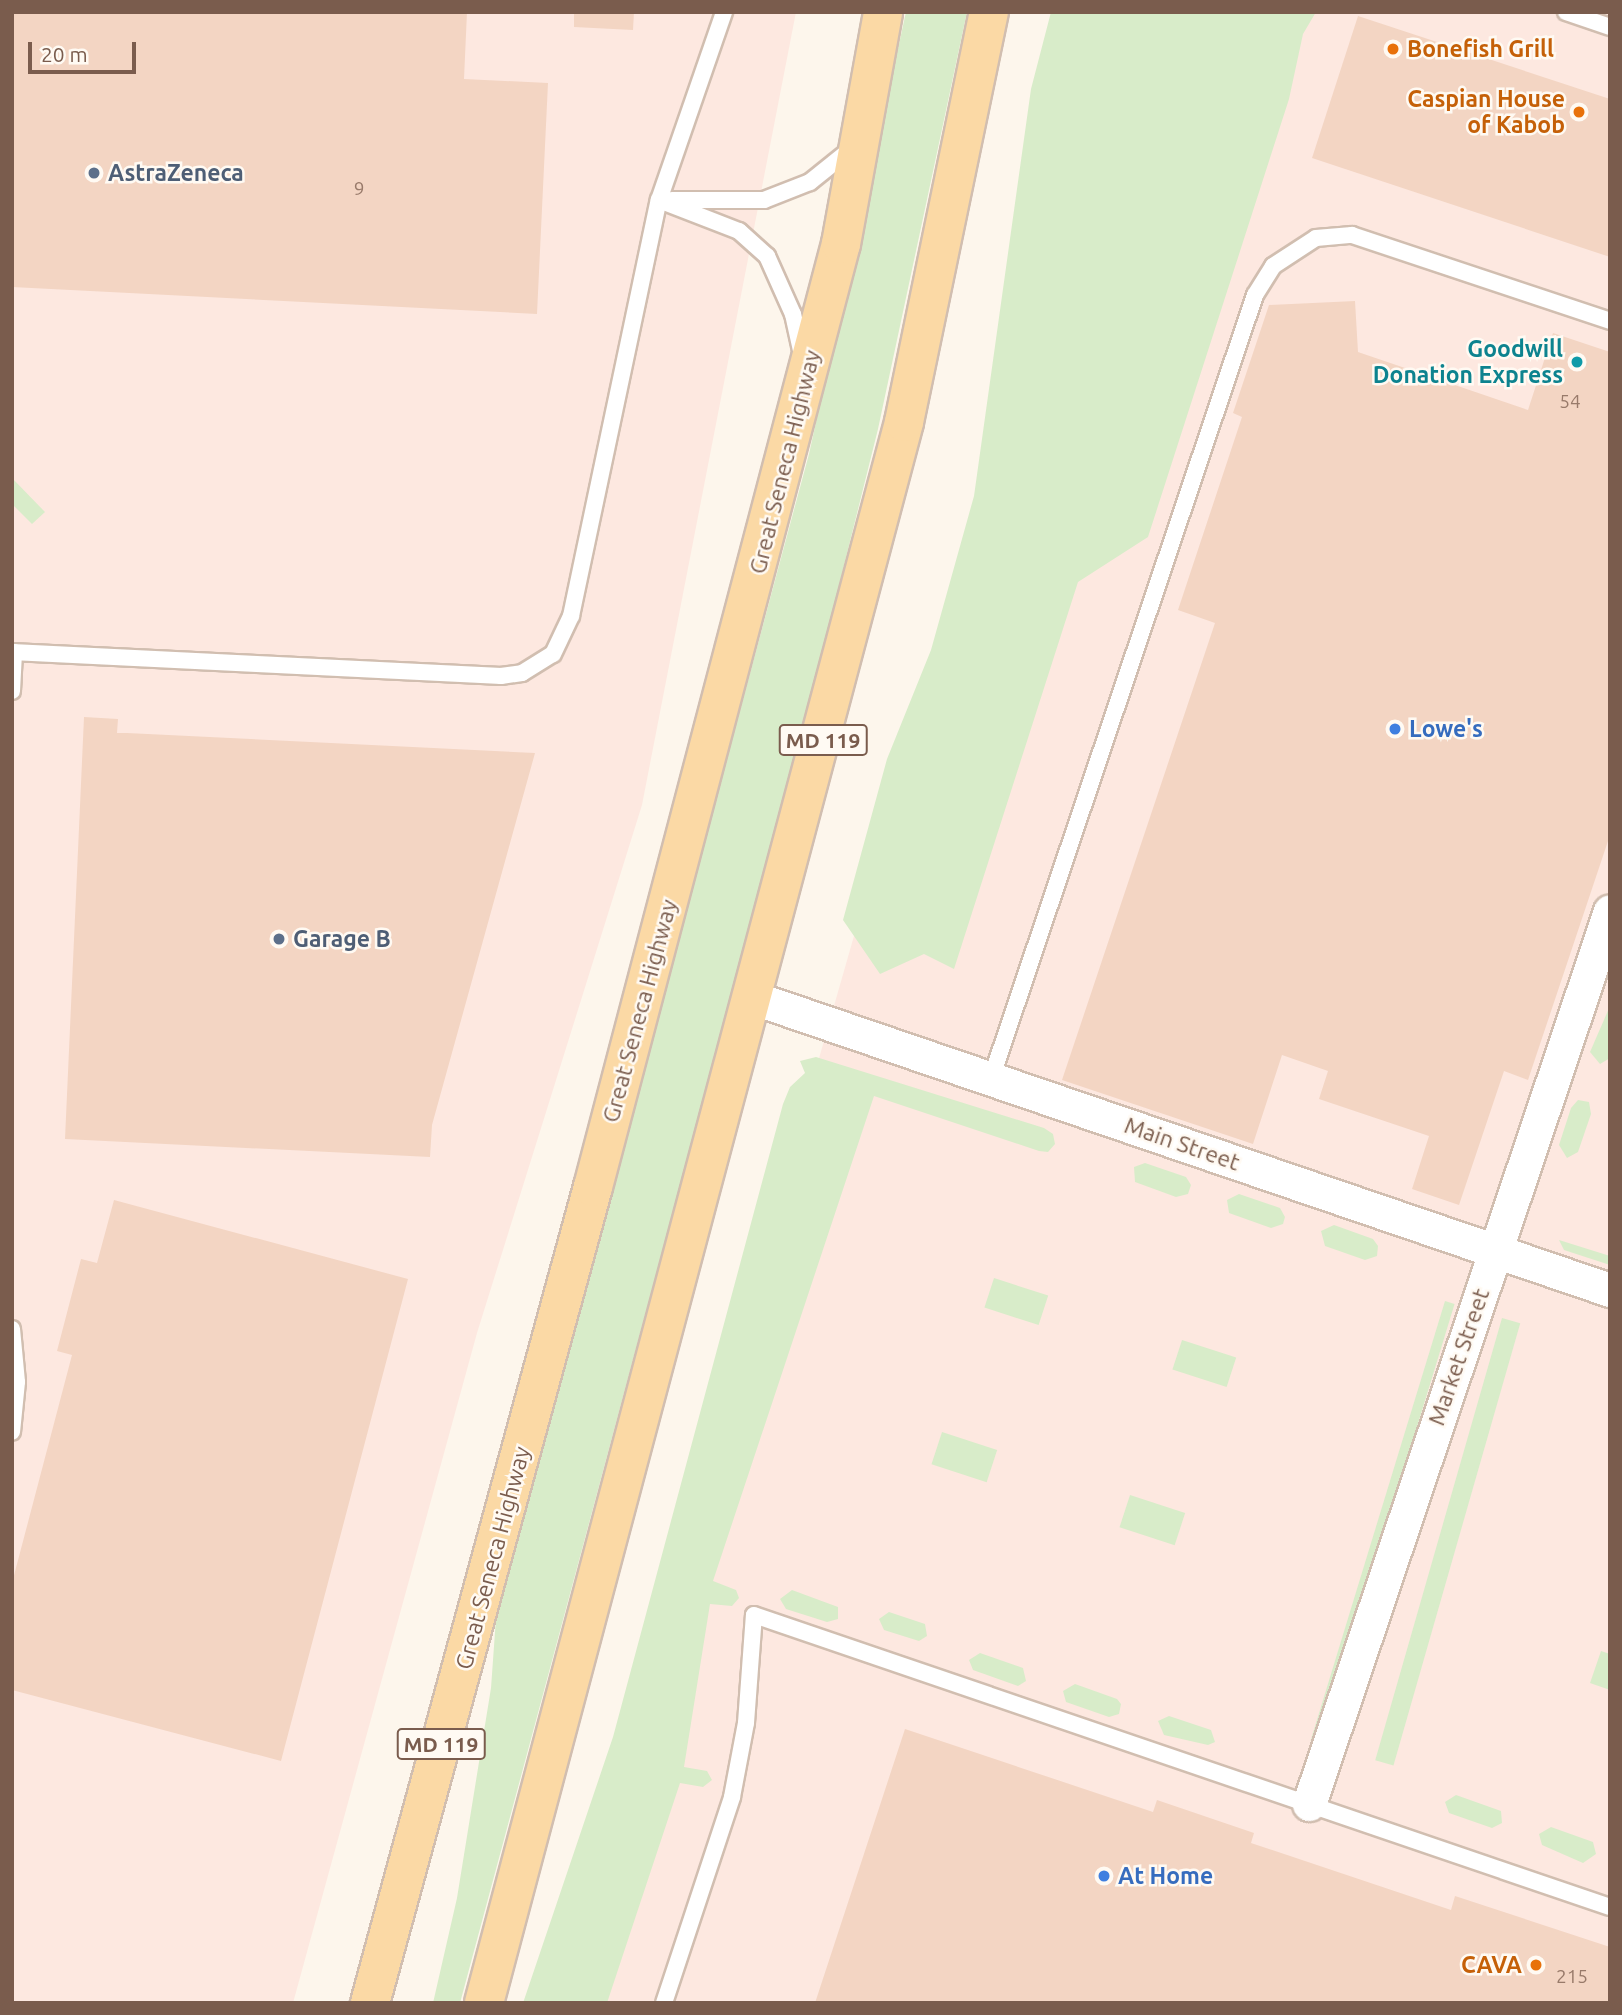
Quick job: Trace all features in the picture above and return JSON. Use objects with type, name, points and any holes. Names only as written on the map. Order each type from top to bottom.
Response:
[{"type":"main road","name":"Great Seneca Highway","points":[[370,2003],[513,1485],[807,376],[841,244],[883,12]]},
{"type":"main road","name":"MD 119","points":[[484,2003],[754,998],[904,422],[989,12]]},
{"type":"street","name":"Market Street","points":[[1309,1804],[1610,911]]},
{"type":"street","name":"Main Street","points":[[754,998],[1610,1290]]},
{"type":"lane","points":[[12,691],[13,652],[501,676],[540,666],[564,637],[571,616],[659,200],[724,12]]},
{"type":"lane","points":[[1566,12],[1592,17],[1610,27]]},
{"type":"lane","points":[[659,200],[735,203],[773,198],[810,183],[860,141]]},
{"type":"lane","points":[[659,200],[738,231],[767,256],[793,314],[807,376]]},
{"type":"lane","points":[[991,1079],[1255,295],[1273,266],[1308,242],[1352,235],[1610,321]]},
{"type":"lane","points":[[12,1329],[17,1382],[12,1432]]},
{"type":"lane","points":[[664,2003],[732,1797],[746,1723],[754,1615],[1610,1907]]},
{"type":"shaded area","points":[[12,12],[796,12],[642,805],[477,1333],[293,2003],[12,2003]]},
{"type":"shaded area","points":[[1065,12],[1610,12],[1610,2003],[549,2003],[922,698],[980,517]]},
{"type":"green space","points":[[906,12],[967,12],[878,429],[813,690],[460,2003],[433,2003],[457,1898],[491,1688],[496,1618],[809,454]]},
{"type":"green space","points":[[1051,12],[1316,12],[1303,34],[1289,99],[1148,537],[1078,582],[954,969],[924,954],[880,974],[843,920],[887,759],[931,650],[974,496],[1031,89]]},
{"type":"green space","points":[[12,478],[45,512],[32,524],[12,504]]},
{"type":"green space","points":[[1610,1006],[1610,1058],[1600,1064],[1590,1052]]},
{"type":"green space","points":[[816,1057],[1044,1128],[1053,1134],[1055,1144],[1048,1152],[1039,1151],[874,1096],[713,1581],[736,1590],[739,1598],[732,1606],[710,1604],[684,1767],[707,1771],[712,1780],[703,1787],[680,1783],[607,2003],[523,2003],[613,1737],[783,1104],[790,1087],[805,1073],[800,1061]]},
{"type":"green space","points":[[1578,1100],[1589,1102],[1591,1114],[1578,1152],[1567,1158],[1559,1145],[1571,1108]]},
{"type":"green space","points":[[1145,1163],[1186,1177],[1191,1185],[1188,1194],[1176,1197],[1135,1182],[1134,1167]]},
{"type":"green space","points":[[1239,1194],[1280,1208],[1285,1217],[1283,1224],[1271,1228],[1229,1213],[1227,1200]]},
{"type":"green space","points":[[1334,1225],[1373,1239],[1378,1246],[1377,1256],[1365,1260],[1325,1246],[1321,1231]]},
{"type":"green space","points":[[1559,1240],[1610,1256],[1610,1265],[1564,1250]]},
{"type":"green space","points":[[994,1278],[1048,1296],[1039,1325],[984,1307]]},
{"type":"green space","points":[[1445,1301],[1455,1304],[1320,1744],[1311,1741]]},
{"type":"green space","points":[[1502,1318],[1520,1323],[1393,1765],[1375,1760]]},
{"type":"green space","points":[[1182,1340],[1236,1358],[1227,1387],[1172,1369]]},
{"type":"green space","points":[[942,1432],[997,1450],[987,1482],[931,1464]]},
{"type":"green space","points":[[1130,1495],[1185,1513],[1175,1545],[1119,1527]]},
{"type":"green space","points":[[792,1590],[838,1607],[838,1619],[827,1622],[786,1609],[780,1599]]},
{"type":"green space","points":[[889,1612],[925,1624],[927,1636],[919,1641],[884,1630],[879,1619]]},
{"type":"green space","points":[[1601,1651],[1610,1654],[1610,1690],[1590,1683]]},
{"type":"green space","points":[[980,1653],[1023,1668],[1026,1681],[1018,1686],[973,1670],[969,1660]]},
{"type":"green space","points":[[1075,1684],[1117,1699],[1121,1704],[1119,1714],[1109,1717],[1066,1702],[1063,1691]]},
{"type":"green space","points":[[1169,1716],[1211,1730],[1215,1742],[1208,1745],[1164,1735],[1158,1721]]},
{"type":"green space","points":[[1456,1795],[1501,1811],[1502,1823],[1492,1828],[1449,1813],[1445,1802]]},
{"type":"green space","points":[[1551,1827],[1593,1842],[1596,1854],[1583,1863],[1542,1845],[1539,1834]]},
{"type":"building","points":[[12,12],[467,12],[464,79],[548,83],[537,314],[12,287]]},
{"type":"building","points":[[574,12],[634,12],[633,30],[574,27]]},
{"type":"building","points":[[1358,16],[1610,99],[1610,257],[1312,158]]},
{"type":"building","name":"Lowe's","points":[[1355,301],[1358,352],[1528,410],[1553,333],[1610,352],[1610,835],[1528,1080],[1504,1071],[1459,1205],[1412,1189],[1429,1136],[1319,1099],[1328,1071],[1282,1055],[1253,1144],[1062,1080],[1215,623],[1178,610],[1242,417],[1233,413],[1269,305]]},
{"type":"building","name":"Garage B","points":[[84,717],[118,719],[117,733],[535,753],[432,1125],[430,1157],[65,1139]]},
{"type":"building","points":[[114,1200],[408,1279],[281,1761],[12,1690],[12,1583],[72,1355],[57,1351],[81,1259],[97,1263]]},
{"type":"building","name":"At Home","points":[[905,1729],[1153,1812],[1157,1800],[1254,1833],[1251,1843],[1451,1910],[1455,1896],[1610,1947],[1610,2003],[815,2003]]},
{"type":"place","name":"Bonefish Grill","points":[[1393,49]]},
{"type":"place","name":"Caspian House of Kabob","points":[[1579,112]]},
{"type":"place","name":"AstraZeneca","points":[[94,173]]},
{"type":"place","name":"Goodwill Donation Express","points":[[1577,362]]},
{"type":"place","name":"Lowe's","points":[[1395,729]]},
{"type":"place","name":"Garage B","points":[[279,939]]},
{"type":"place","name":"At Home","points":[[1104,1876]]},
{"type":"place","name":"CAVA","points":[[1536,1965]]}]
